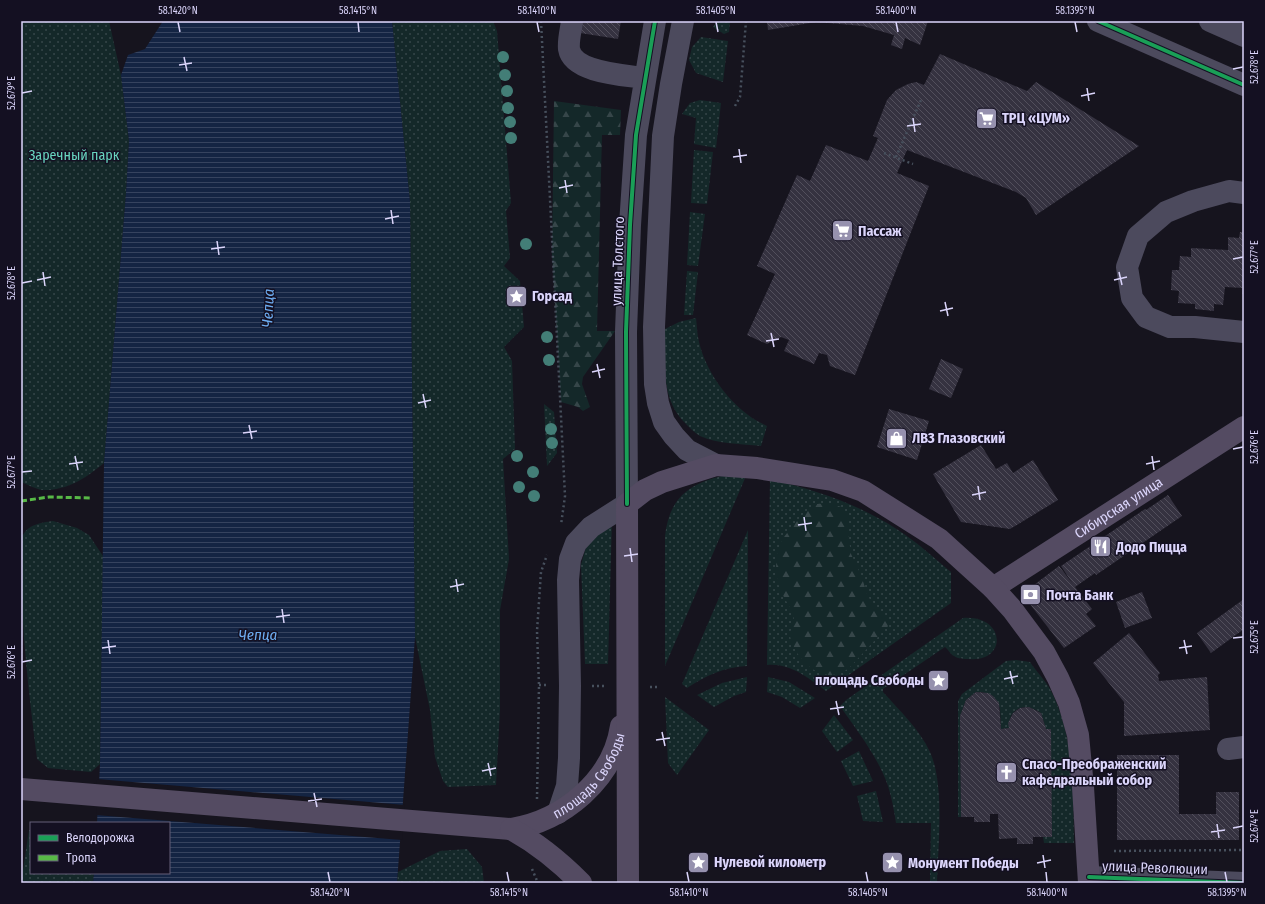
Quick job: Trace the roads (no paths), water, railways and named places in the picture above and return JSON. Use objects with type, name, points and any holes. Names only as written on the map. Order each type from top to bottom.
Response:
[{"type":"main road","name":"Сибирская улица","points":[[993,588],[1244,427]]},
{"type":"main road","points":[[627,504],[645,490],[662,482],[716,465],[757,468],[832,480],[863,491],[939,539],[993,588],[1012,609],[1044,652],[1069,703],[1078,734],[1089,880]]},
{"type":"main road","name":"площадь Свободы","points":[[627,504],[628,883]]},
{"type":"main road","name":"площадь Свободы","points":[[21,789],[511,830],[542,822],[558,813],[589,788],[598,778],[610,758],[620,733],[628,687]]},
{"type":"main road","name":"площадь Свободы","points":[[511,830],[524,836],[556,860],[581,883]]},
{"type":"street","points":[[572,21],[569,51],[576,61],[589,69],[644,78]]},
{"type":"street","name":"улица Толстого","points":[[627,504],[626,332],[630,225],[636,136],[644,78],[655,21]]},
{"type":"street","points":[[683,21],[663,136],[654,326],[655,384],[658,403],[664,422],[674,436],[688,450],[716,465]]},
{"type":"street","points":[[1098,21],[1244,86]]},
{"type":"street","points":[[1210,21],[1244,36]]},
{"type":"street","points":[[1244,193],[1229,191],[1193,201],[1166,212],[1138,236],[1127,266],[1132,298],[1146,317],[1170,327],[1195,327],[1244,332]]},
{"type":"street","points":[[558,813],[567,786],[570,758],[568,580],[570,559],[576,543],[591,527],[627,504]]},
{"type":"street","name":"улица Революции","points":[[1089,880],[1244,883]]},
{"type":"water","name":"Чепца","points":[[163,21],[392,21],[410,202],[415,637],[397,883],[93,883],[94,874],[170,874],[170,822],[97,822],[100,764],[104,463],[129,141],[121,75],[128,55],[145,49]]},
{"type":"place","name":"ТРЦ «ЦУМ»","points":[[987,118]]},
{"type":"place","name":"Пассаж","points":[[842,231]]},
{"type":"place","name":"Горсад","points":[[517,296]]},
{"type":"place","name":"ЛВЗ Глазовский","points":[[897,438]]},
{"type":"place","name":"Додо Пицца","points":[[1100,547]]},
{"type":"place","name":"Почта Банк","points":[[1030,595]]},
{"type":"place","name":"площадь Свободы","points":[[939,680]]},
{"type":"place","name":"Спасо-Преображенский кафедральный собор","points":[[1006,772]]},
{"type":"place","name":"Нулевой километр","points":[[699,862]]},
{"type":"place","name":"Монумент Победы","points":[[893,863]]},
{"type":"park label","name":"Заречный парк","points":[[74,155]]}]
